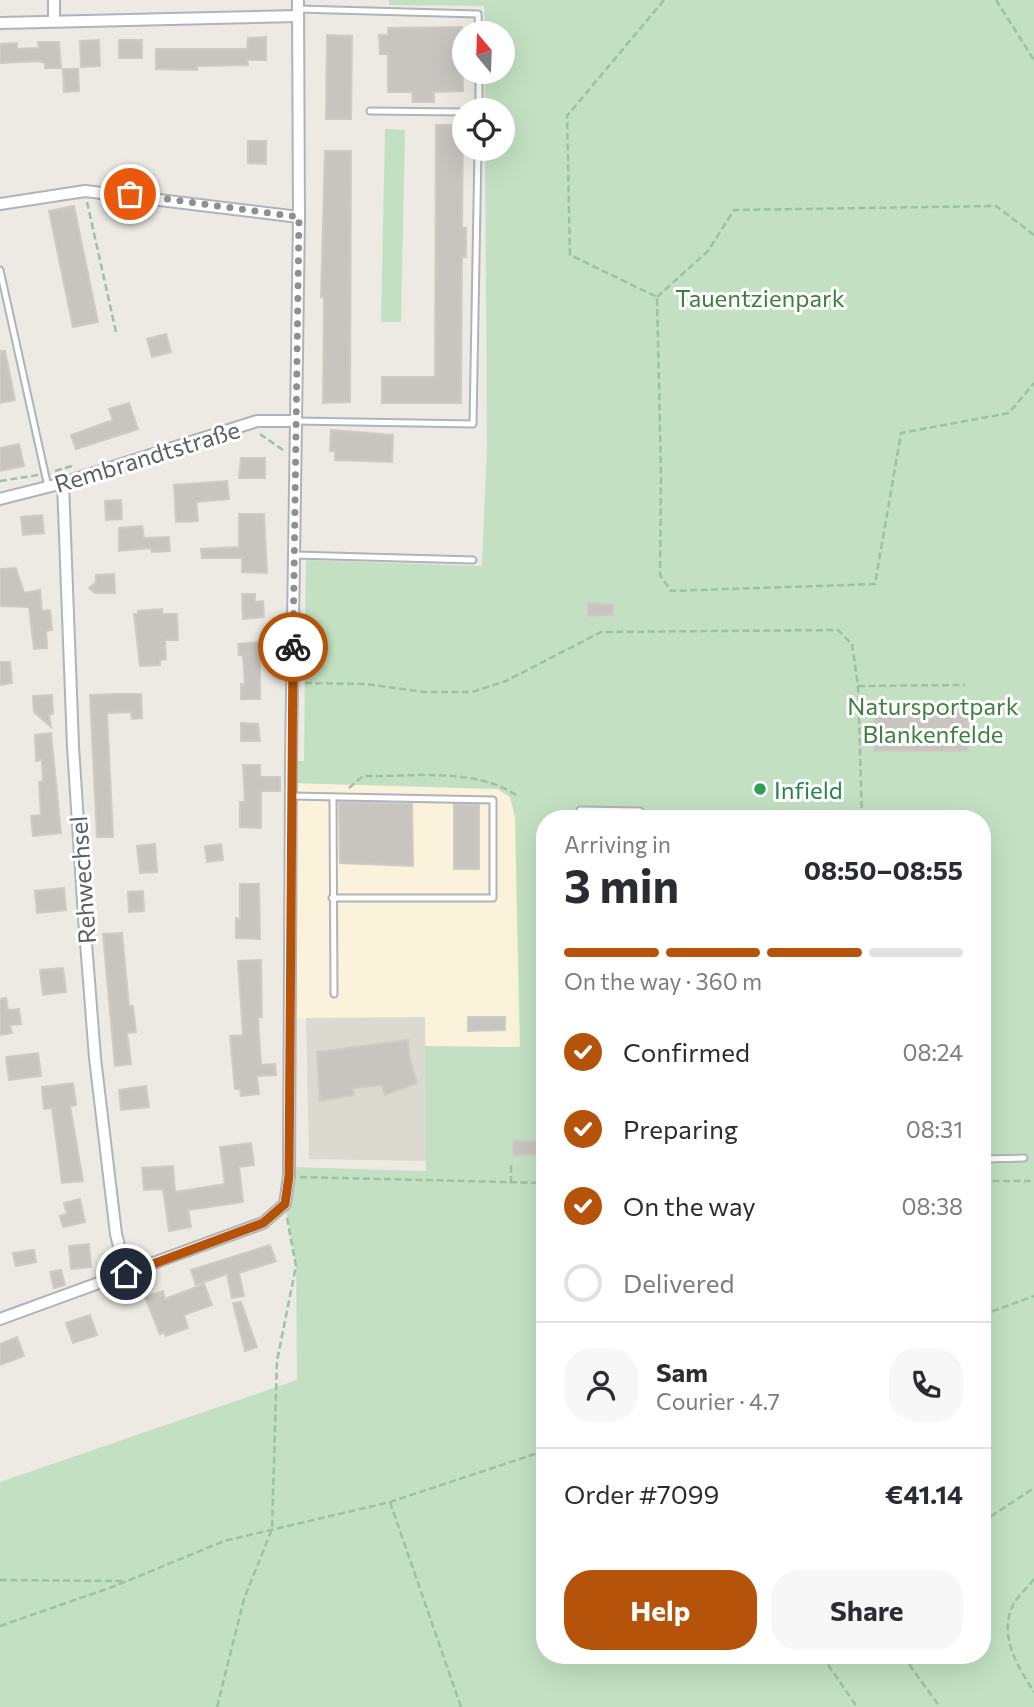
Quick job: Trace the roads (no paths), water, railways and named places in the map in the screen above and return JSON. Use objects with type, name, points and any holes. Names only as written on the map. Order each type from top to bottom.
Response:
[{"type":"street","points":[[54,0],[54,20]]},
{"type":"street","points":[[0,23],[298,8],[299,217],[292,683],[289,1176],[285,1204],[263,1223],[0,1319]]},
{"type":"street","points":[[0,204],[85,191],[299,217]]},
{"type":"street","name":"Rembrandtstraße","points":[[0,499],[63,484],[257,421],[296,421]]},
{"type":"street","name":"Rehwechsel","points":[[63,484],[73,746],[95,1058],[116,1234],[126,1274]]},
{"type":"lane","points":[[298,8],[478,14],[478,21]]},
{"type":"lane","points":[[370,110],[452,112]]},
{"type":"lane","points":[[296,421],[473,424],[478,161]]},
{"type":"lane","points":[[0,270],[48,487]]},
{"type":"lane","points":[[295,555],[473,560]]},
{"type":"lane","points":[[291,796],[493,800],[493,898],[332,898]]},
{"type":"lane","points":[[333,797],[334,994]]},
{"type":"lane","points":[[991,1159],[1024,1158]]},
{"type":"place","name":"Infield","points":[[760,789]]},
{"type":"park label","name":"Tauentzienpark","points":[[760,297]]},
{"type":"park label","name":"Natursportpark Blankenfelde","points":[[933,719]]}]
